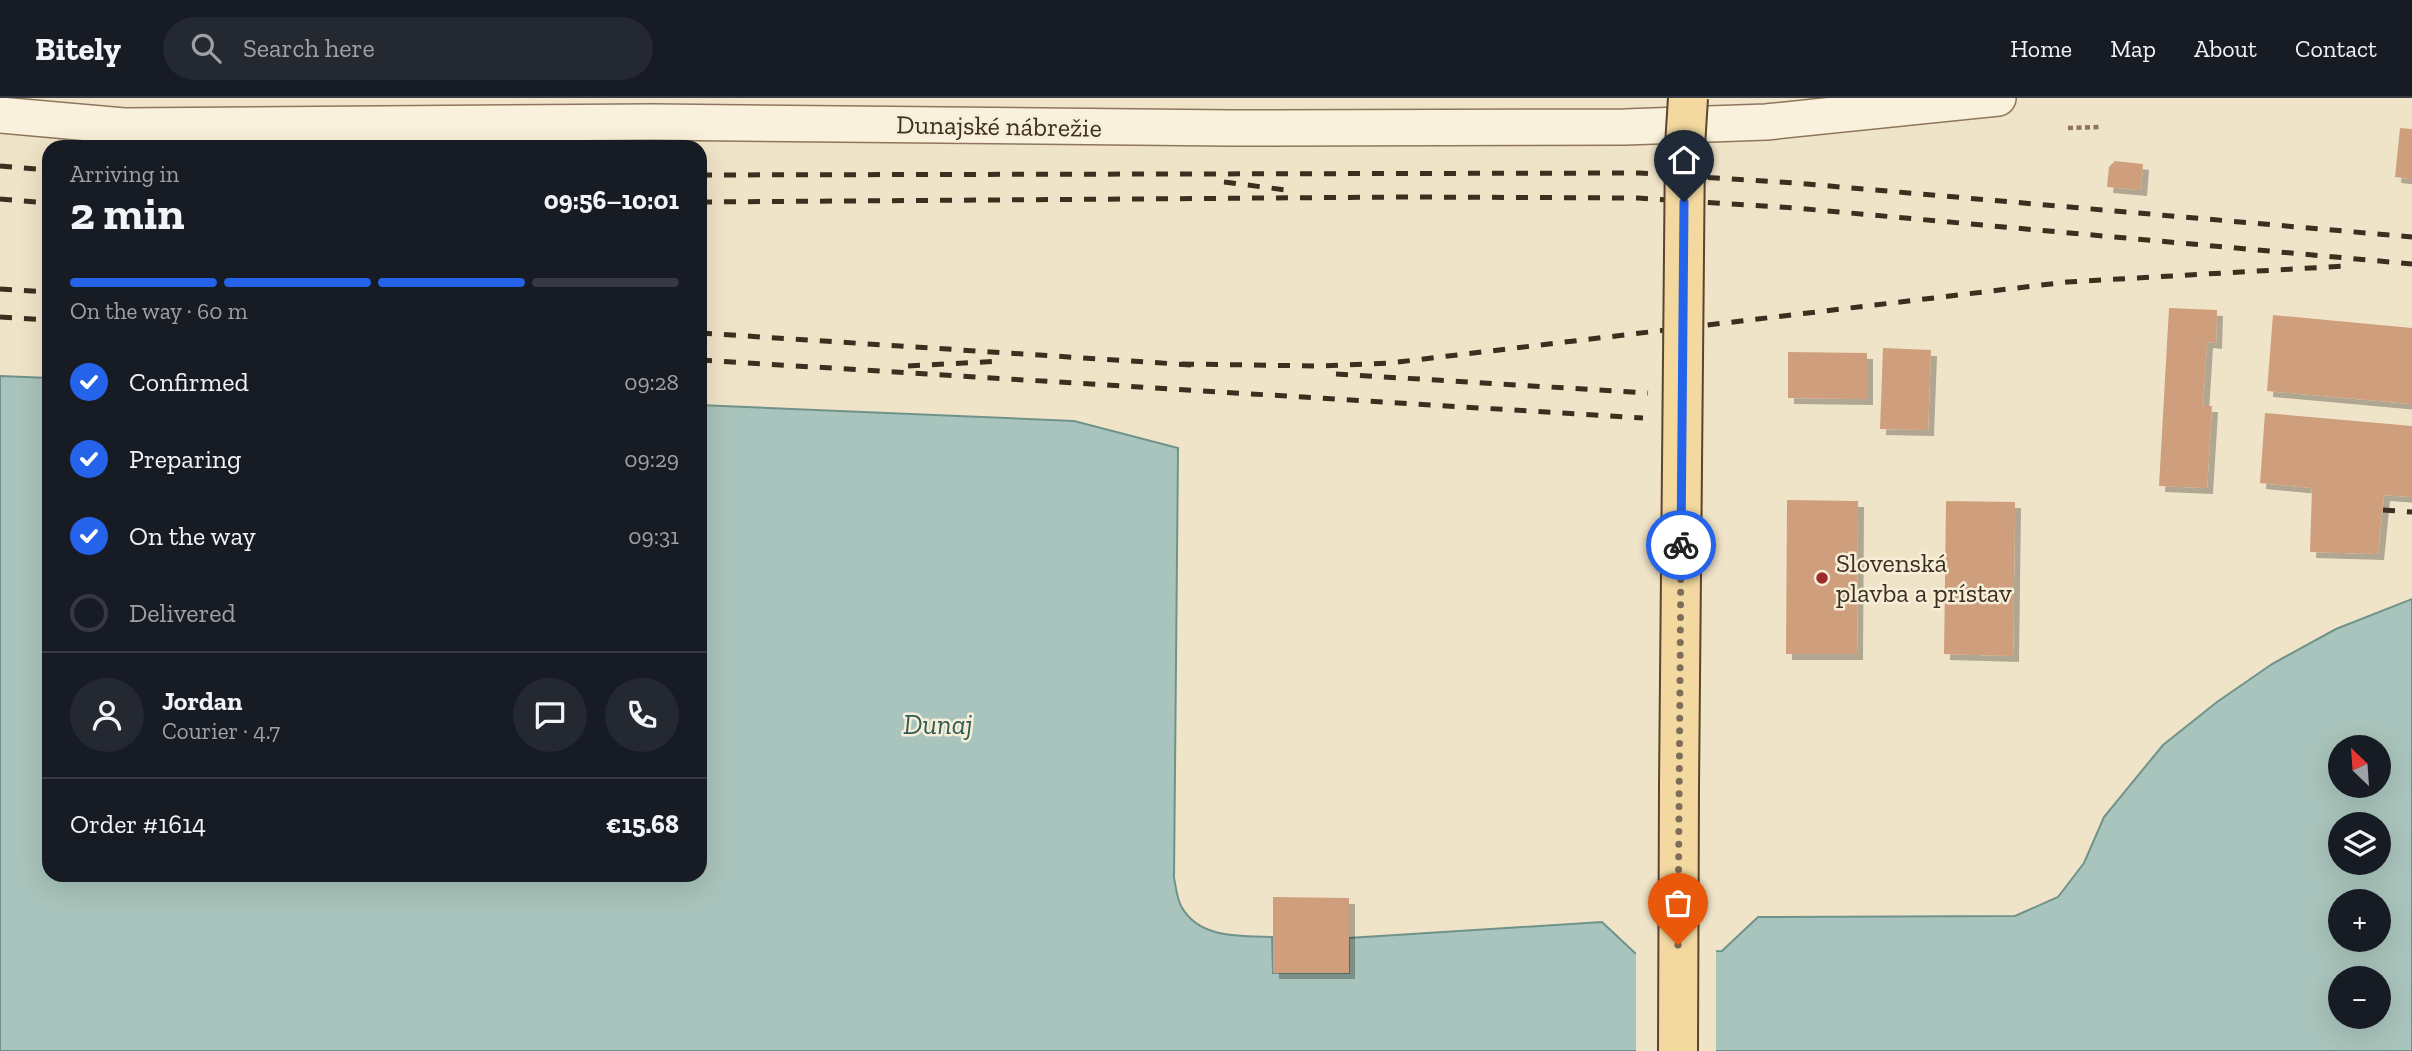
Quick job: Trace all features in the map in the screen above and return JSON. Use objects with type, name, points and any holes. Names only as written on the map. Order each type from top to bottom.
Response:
[{"type":"main road","points":[[1678,1051],[1684,174],[1688,98]]},
{"type":"street","name":"Dunajské nábrežie","points":[[0,115],[124,125],[652,110],[1217,128],[1589,112],[1757,123],[1998,98]]},
{"type":"path","points":[[2068,128],[2099,127]]},
{"type":"water","name":"Dunaj","points":[[0,376],[42,378],[42,882],[707,882],[707,405],[1074,421],[1178,448],[1174,878],[1181,906],[1198,925],[1221,934],[1272,937],[1273,973],[1349,973],[1349,938],[1602,922],[1635,953],[1722,951],[1758,917],[2015,916],[2058,897],[2084,863],[2104,817],[2163,745],[2217,702],[2272,664],[2336,629],[2412,599],[2412,1051],[0,1051]]},
{"type":"pier","points":[[1716,948],[1716,1051],[1636,1051],[1636,949]]},
{"type":"building","points":[[2400,128],[2412,129],[2412,179],[2395,177]]},
{"type":"building","points":[[2115,161],[2143,164],[2141,190],[2107,187],[2109,167]]},
{"type":"building","points":[[2169,308],[2217,310],[2216,343],[2207,342],[2203,406],[2212,406],[2207,488],[2159,486]]},
{"type":"building","points":[[2273,315],[2412,328],[2412,404],[2267,391]]},
{"type":"building","points":[[1883,348],[1931,350],[1928,430],[1880,429]]},
{"type":"building","points":[[1788,352],[1867,353],[1867,399],[1788,398]]},
{"type":"building","points":[[2265,413],[2412,426],[2412,497],[2384,495],[2378,554],[2310,552],[2312,488],[2260,483]]},
{"type":"building","name":"Slovenská plavba a prístav","points":[[1787,500],[1858,501],[1857,654],[1786,654]]},
{"type":"building","points":[[1946,501],[2015,502],[2013,656],[1944,654]]},
{"type":"building","points":[[1273,897],[1349,898],[1349,973],[1273,973]]},
{"type":"railway","points":[[0,166],[42,169]]},
{"type":"railway","points":[[707,175],[1639,173],[1795,183],[2412,237]]},
{"type":"railway","points":[[1224,182],[1286,190]]},
{"type":"railway","points":[[707,202],[1638,198],[1795,208],[2412,264]]},
{"type":"railway","points":[[0,199],[42,202]]},
{"type":"railway","points":[[1182,364],[1321,366],[1390,363],[2067,282],[2346,266]]},
{"type":"railway","points":[[0,289],[42,292]]},
{"type":"railway","points":[[0,317],[42,320]]},
{"type":"railway","points":[[707,333],[1192,365]]},
{"type":"railway","points":[[707,360],[1643,418]]},
{"type":"railway","points":[[908,366],[1002,361]]},
{"type":"railway","points":[[1336,374],[1648,393]]},
{"type":"railway","points":[[2383,510],[2412,512]]},
{"type":"way so far","points":[[1678,945],[1681,545]]},
{"type":"place","name":"Slovenská plavba a prístav","points":[[1822,578]]},
{"type":"route","points":[[1681,545],[1684,202]]}]
